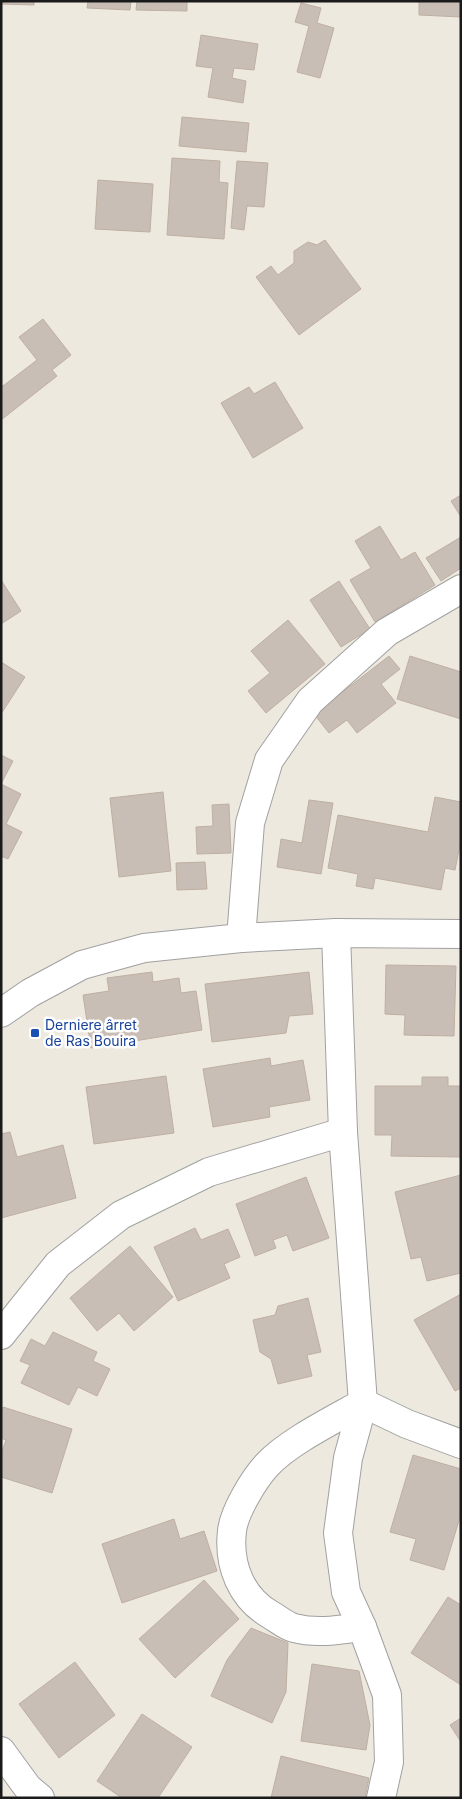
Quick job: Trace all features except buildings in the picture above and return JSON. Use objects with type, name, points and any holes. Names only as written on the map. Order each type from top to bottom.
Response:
[{"type":"street","points":[[240,938],[250,824],[269,760],[310,701],[387,632],[461,589]]},
{"type":"street","points":[[336,933],[343,1132],[363,1403],[348,1458],[338,1533],[346,1592],[362,1627],[387,1695],[389,1762],[381,1798]]},
{"type":"street","points":[[1,1013],[30,993],[82,965],[144,948],[240,938],[336,933],[461,934]]},
{"type":"street","points":[[1,1335],[58,1264],[120,1215],[209,1172],[343,1132]]},
{"type":"street","points":[[363,1403],[407,1424],[461,1444]]},
{"type":"street","points":[[362,1627],[320,1632],[292,1628],[262,1610],[244,1590],[232,1564],[232,1530],[245,1496],[268,1464],[293,1444],[363,1403]]},
{"type":"street","points":[[1,1751],[28,1788],[40,1798]]},
{"type":"place","name":"Derniere ârret de Ras Bouira","points":[[35,1033]]}]
